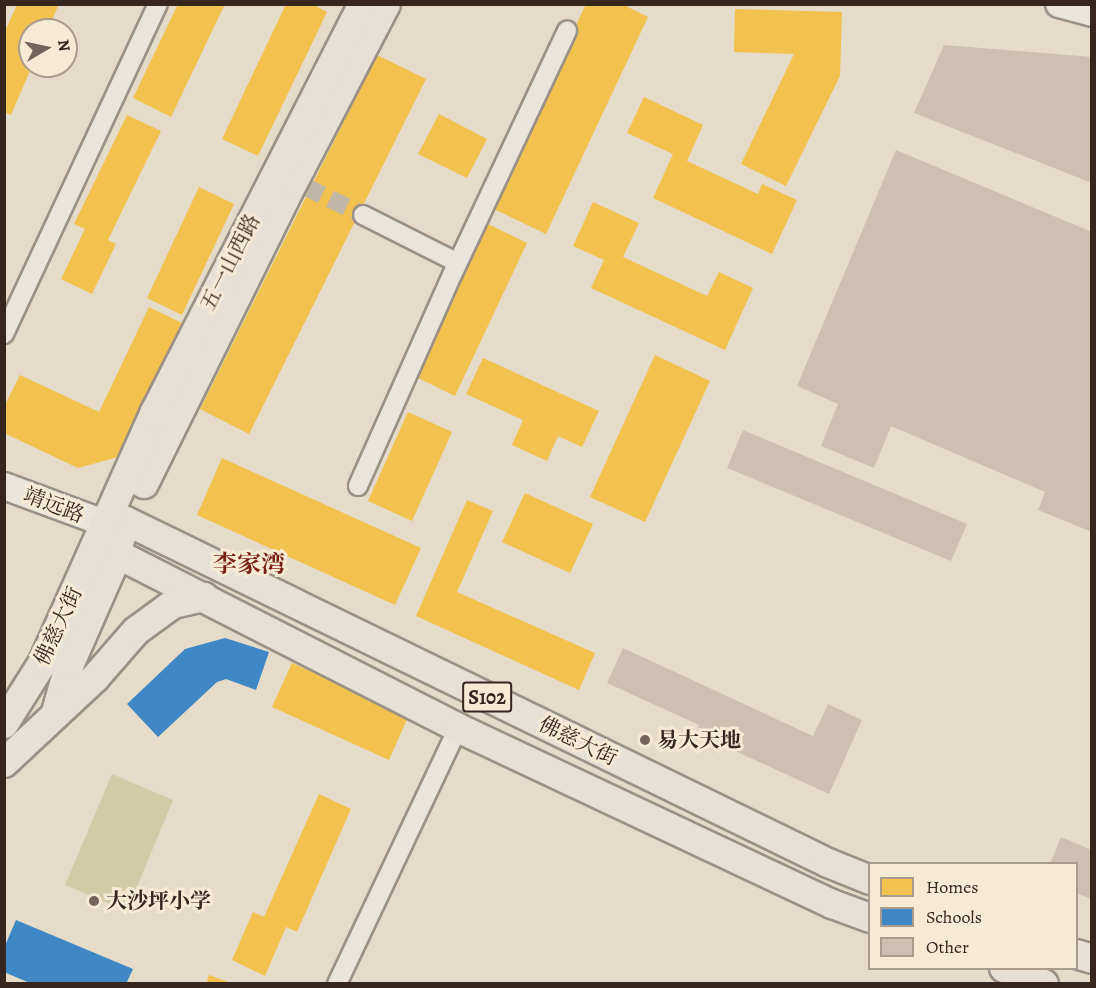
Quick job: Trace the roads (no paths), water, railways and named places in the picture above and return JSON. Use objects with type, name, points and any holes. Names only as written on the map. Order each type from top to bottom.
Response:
[{"type":"main road","name":"五一山西路","points":[[115,522],[155,412],[363,4]]},
{"type":"main road","name":"五一山西路","points":[[115,522],[300,184],[386,4]]},
{"type":"main road","points":[[115,522],[115,553]]},
{"type":"main road","name":"佛慈大街","points":[[4,724],[43,662],[115,522],[828,863],[868,879]]},
{"type":"main road","name":"佛慈大街","points":[[56,712],[69,666],[115,553],[458,728],[832,904],[868,917]]},
{"type":"main road","name":"佛慈大街","points":[[4,763],[95,678],[135,631],[173,604],[204,597]]},
{"type":"main road","points":[[1006,970],[1044,984]]},
{"type":"street","points":[[4,334],[158,4]]},
{"type":"street","points":[[1059,4],[1092,13]]},
{"type":"street","points":[[357,486],[567,31]]},
{"type":"street","points":[[363,215],[458,263]]},
{"type":"street","name":"靖远路","points":[[4,486],[115,522]]},
{"type":"street","points":[[337,984],[458,728]]},
{"type":"street","points":[[994,984],[1002,970]]},
{"type":"tunnel","points":[[306,187],[363,215]]},
{"type":"place","name":"易大天地","points":[[645,740]]},
{"type":"place","name":"大沙坪小学","points":[[94,901]]},
{"type":"district","name":"李家湾","points":[[249,565]]}]
